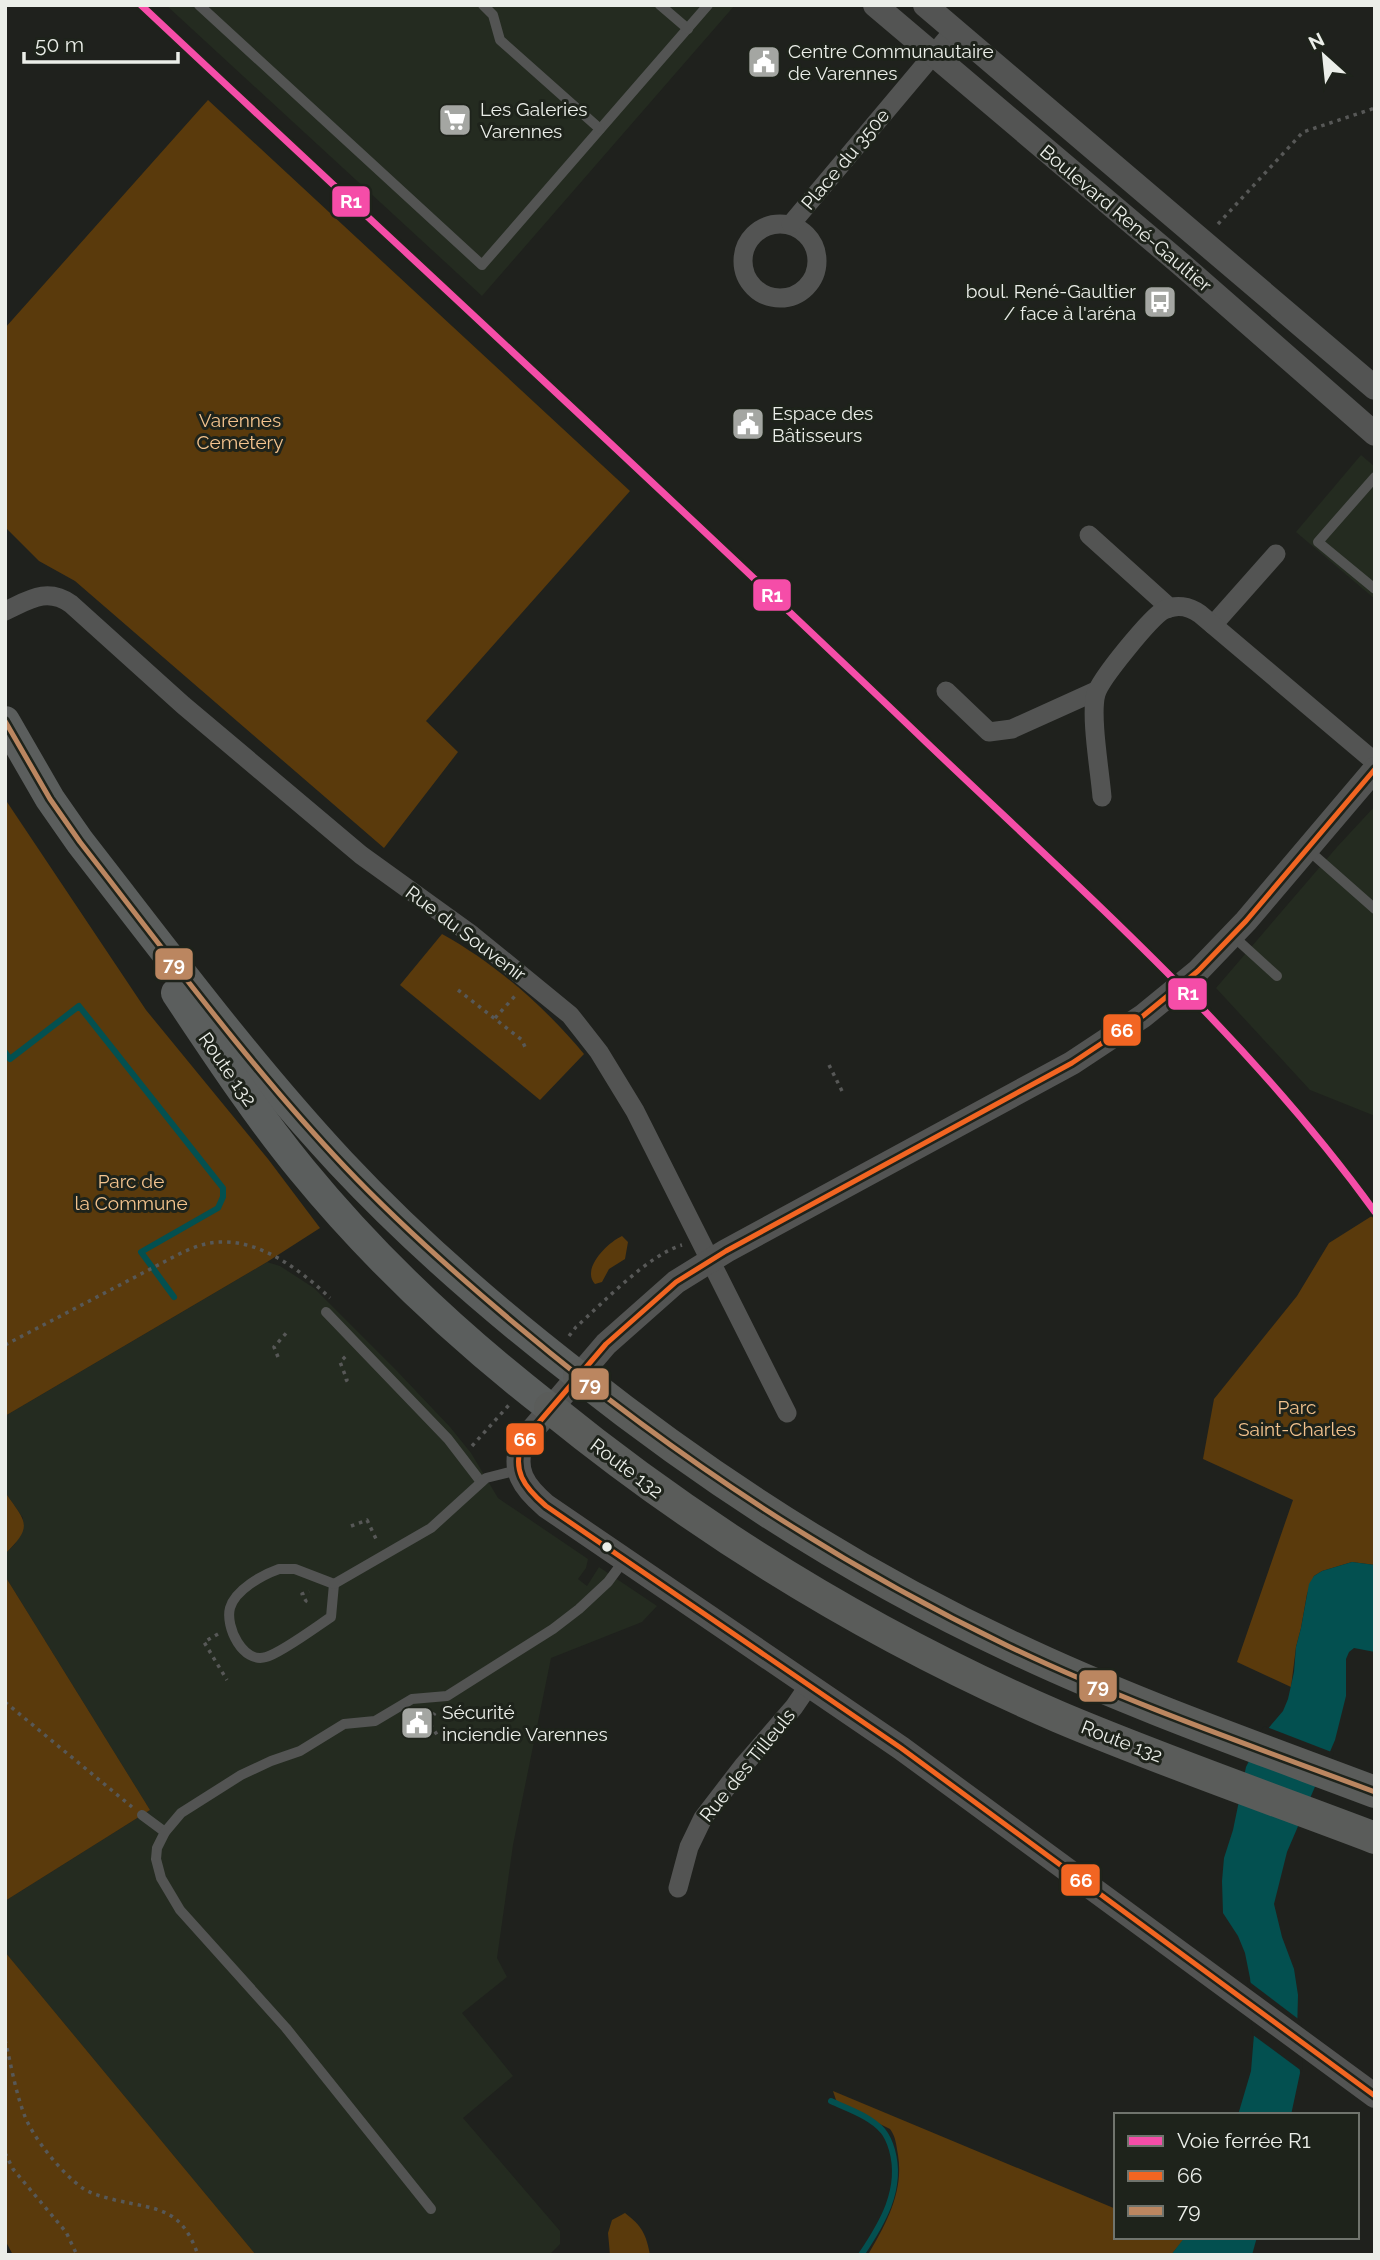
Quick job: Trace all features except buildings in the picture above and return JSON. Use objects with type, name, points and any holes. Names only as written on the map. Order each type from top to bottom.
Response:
[{"type":"highway","name":"Route 132","points":[[579,1376],[657,1437],[771,1515],[860,1569],[1012,1647],[1100,1686],[1375,1792]]},
{"type":"highway","name":"Route 132","points":[[550,1408],[627,1469],[707,1525],[815,1593],[963,1673],[1060,1717],[1375,1838]]},
{"type":"main road","name":"Route 132","points":[[5,721],[50,799],[213,1048],[307,1176],[409,1285],[498,1366],[550,1408]]},
{"type":"main road","name":"Route 132","points":[[80,842],[238,1042],[343,1165],[443,1262],[579,1376]]},
{"type":"street","name":"Boulevard René-Gaultier","points":[[875,5],[1375,434]]},
{"type":"street","name":"Boulevard René-Gaultier","points":[[925,5],[1375,388]]},
{"type":"street","name":"Place du 350e","points":[[791,224],[954,30]]},
{"type":"street","points":[[1082,181],[1102,157]]},
{"type":"street","points":[[1089,535],[1170,608]]},
{"type":"street","points":[[1213,625],[1276,554]]},
{"type":"street","name":"Rue du Souvenir","points":[[5,611],[45,595],[57,595],[71,604],[183,705],[361,855],[472,935],[565,1010],[591,1040],[622,1088],[787,1413]]},
{"type":"street","points":[[1102,797],[1094,711],[1096,691],[1106,675],[1159,613],[1170,608],[1189,608],[1213,625],[1375,762]]},
{"type":"street","points":[[946,691],[989,732],[1012,729],[1096,691]]},
{"type":"street","points":[[1375,768],[1233,935],[1171,994],[1091,1052],[709,1260],[676,1282],[606,1343],[523,1441],[518,1458],[525,1485],[536,1498],[945,1779],[1375,2096]]},
{"type":"street","name":"Rue des Tilleuls","points":[[678,1888],[687,1853],[703,1818],[809,1685]]},
{"type":"lane","points":[[199,5],[482,265],[708,5]]},
{"type":"lane","points":[[483,5],[493,15],[500,40],[600,129]]},
{"type":"lane","points":[[493,15],[502,5]]},
{"type":"lane","points":[[660,5],[688,29]]},
{"type":"lane","points":[[1375,478],[1318,542],[1375,589]]},
{"type":"lane","points":[[1307,849],[1375,909]]},
{"type":"lane","points":[[1233,935],[1278,976]]},
{"type":"lane","points":[[326,1312],[448,1438],[481,1482]]},
{"type":"lane","points":[[334,1584],[430,1528],[490,1476],[519,1470]]},
{"type":"lane","points":[[431,2209],[286,2028],[180,1910],[161,1878],[156,1859],[157,1848],[165,1832],[181,1813],[241,1775],[300,1751],[344,1724],[374,1721],[412,1699],[447,1696],[553,1629],[579,1609],[608,1582],[625,1559]]},
{"type":"lane","points":[[279,1569],[295,1569],[334,1584],[331,1617],[267,1657],[257,1658],[243,1650],[230,1625],[229,1614],[232,1603],[243,1590],[279,1569]]},
{"type":"lane","points":[[142,1815],[165,1832]]},
{"type":"path","points":[[1203,240],[1303,132],[1375,108]]},
{"type":"path","points":[[458,990],[522,1040],[525,1047]]},
{"type":"path","points":[[495,1018],[520,990]]},
{"type":"path","points":[[829,1065],[842,1091]]},
{"type":"path","points":[[5,1345],[183,1252],[211,1242],[242,1244],[265,1252],[307,1278],[336,1303]]},
{"type":"path","points":[[572,1333],[645,1266],[670,1249],[682,1245]]},
{"type":"path","points":[[278,1357],[274,1347],[288,1331]]},
{"type":"path","points":[[343,1360],[340,1362],[347,1380],[345,1381]]},
{"type":"path","points":[[465,1437],[474,1448],[501,1413]]},
{"type":"path","points":[[351,1526],[367,1520],[374,1535]]},
{"type":"path","points":[[304,1593],[305,1602]]},
{"type":"path","points":[[217,1634],[204,1642],[227,1680]]},
{"type":"path","points":[[5,1702],[142,1815]]},
{"type":"path","points":[[424,1725],[429,1723],[439,1738]]},
{"type":"path","points":[[5,2040],[24,2114],[33,2132],[58,2163],[82,2188],[96,2196],[171,2214],[183,2224],[198,2255]]},
{"type":"path","points":[[5,2153],[13,2169],[66,2232],[77,2255]]},
{"type":"shaded area","points":[[166,5],[735,5],[482,296]]},
{"type":"shaded area","points":[[1361,455],[1375,467],[1375,599],[1296,532]]},
{"type":"shaded area","points":[[1375,806],[1375,1116],[1310,1090],[1216,988]]},
{"type":"shaded area","points":[[267,1262],[280,1266],[314,1288],[397,1371],[471,1453],[498,1498],[588,1559],[586,1568],[578,1579],[587,1586],[599,1567],[657,1606],[642,1622],[551,1658],[513,1845],[497,1958],[507,1977],[462,2013],[513,2076],[463,2118],[560,2231],[560,2244],[549,2255],[256,2255],[5,1952],[5,1901],[150,1810],[5,1576],[5,1554],[15,1544],[23,1518],[5,1492],[5,1416]]},
{"type":"green space","name":"Varennes Cemetery","points":[[208,100],[630,491],[426,721],[458,752],[384,848],[75,581],[39,561],[5,527],[5,328]]},
{"type":"green space","name":"Parc de la Commune","points":[[5,799],[146,1010],[268,1159],[320,1228],[5,1416]]},
{"type":"green space","points":[[442,934],[519,988],[584,1054],[540,1100],[400,985]]},
{"type":"green space","name":"Parc Saint-Charles","points":[[1375,1214],[1375,1565],[1352,1562],[1314,1576],[1307,1594],[1296,1647],[1291,1687],[1237,1662],[1293,1500],[1203,1459],[1214,1399],[1297,1296],[1329,1243]]},
{"type":"green space","points":[[622,1236],[628,1242],[625,1259],[609,1269],[602,1282],[595,1284],[591,1271],[593,1264],[609,1244]]},
{"type":"green space","points":[[5,1492],[24,1524],[20,1536],[5,1554]]},
{"type":"green space","points":[[5,1576],[150,1810],[5,1901]]},
{"type":"green space","points":[[5,1952],[256,2255],[13,2255],[5,2240]]},
{"type":"green space","points":[[833,2091],[1114,2208],[1114,2239],[1184,2239],[1171,2255],[868,2255],[896,2195],[899,2169],[894,2135],[890,2129],[837,2103]]},
{"type":"green space","points":[[625,2213],[642,2231],[650,2255],[610,2255],[608,2233],[612,2220]]},
{"type":"water","points":[[1352,1562],[1375,1565],[1375,1652],[1354,1648],[1346,1659],[1346,1696],[1335,1740],[1287,1852],[1274,1904],[1294,1969],[1298,1995],[1300,2073],[1291,2113],[1239,2113],[1251,2071],[1255,2022],[1245,1953],[1223,1913],[1224,1858],[1233,1830],[1246,1767],[1261,1737],[1283,1711],[1288,1699],[1309,1584],[1314,1576]]},
{"type":"water","points":[[1183,2239],[1256,2239],[1252,2255],[1171,2255]]},
{"type":"pier","points":[[1264,1726],[1334,1753],[1320,1787],[1258,1735]]},
{"type":"pier","points":[[1247,1980],[1301,2021],[1303,2072],[1253,2035]]},
{"type":"waterway","points":[[5,1052],[10,1059],[79,1006],[223,1188],[223,1197],[218,1208],[141,1252],[174,1297]]},
{"type":"waterway","points":[[831,2101],[878,2126],[886,2135],[895,2164],[893,2192],[888,2206],[861,2255]]},
{"type":"rail line","name":"R1","points":[[141,5],[731,556],[1103,910],[1218,1025],[1273,1085],[1375,1212]]},
{"type":"transit line","name":"79","points":[[5,721],[50,799],[80,842],[209,1008],[310,1129],[430,1250],[577,1374],[694,1462],[754,1502],[816,1541],[943,1613],[1008,1646],[1098,1686],[1375,1792]]},
{"type":"transit line","name":"66","points":[[1375,769],[1246,921],[1198,971],[1143,1016],[1072,1063],[726,1251],[676,1282],[606,1344],[523,1441],[518,1461],[526,1485],[546,1506],[901,1748],[1375,2096]]},
{"type":"place","name":"Centre Communautaire de Varennes","points":[[764,62]]},
{"type":"place","name":"Les Galeries Varennes","points":[[455,120]]},
{"type":"place","name":"boul. René-Gaultier / face à l'aréna","points":[[1160,302]]},
{"type":"place","name":"Espace des Bâtisseurs","points":[[748,424]]},
{"type":"place","name":"Sécurité inciendie Varennes","points":[[417,1723]]}]
